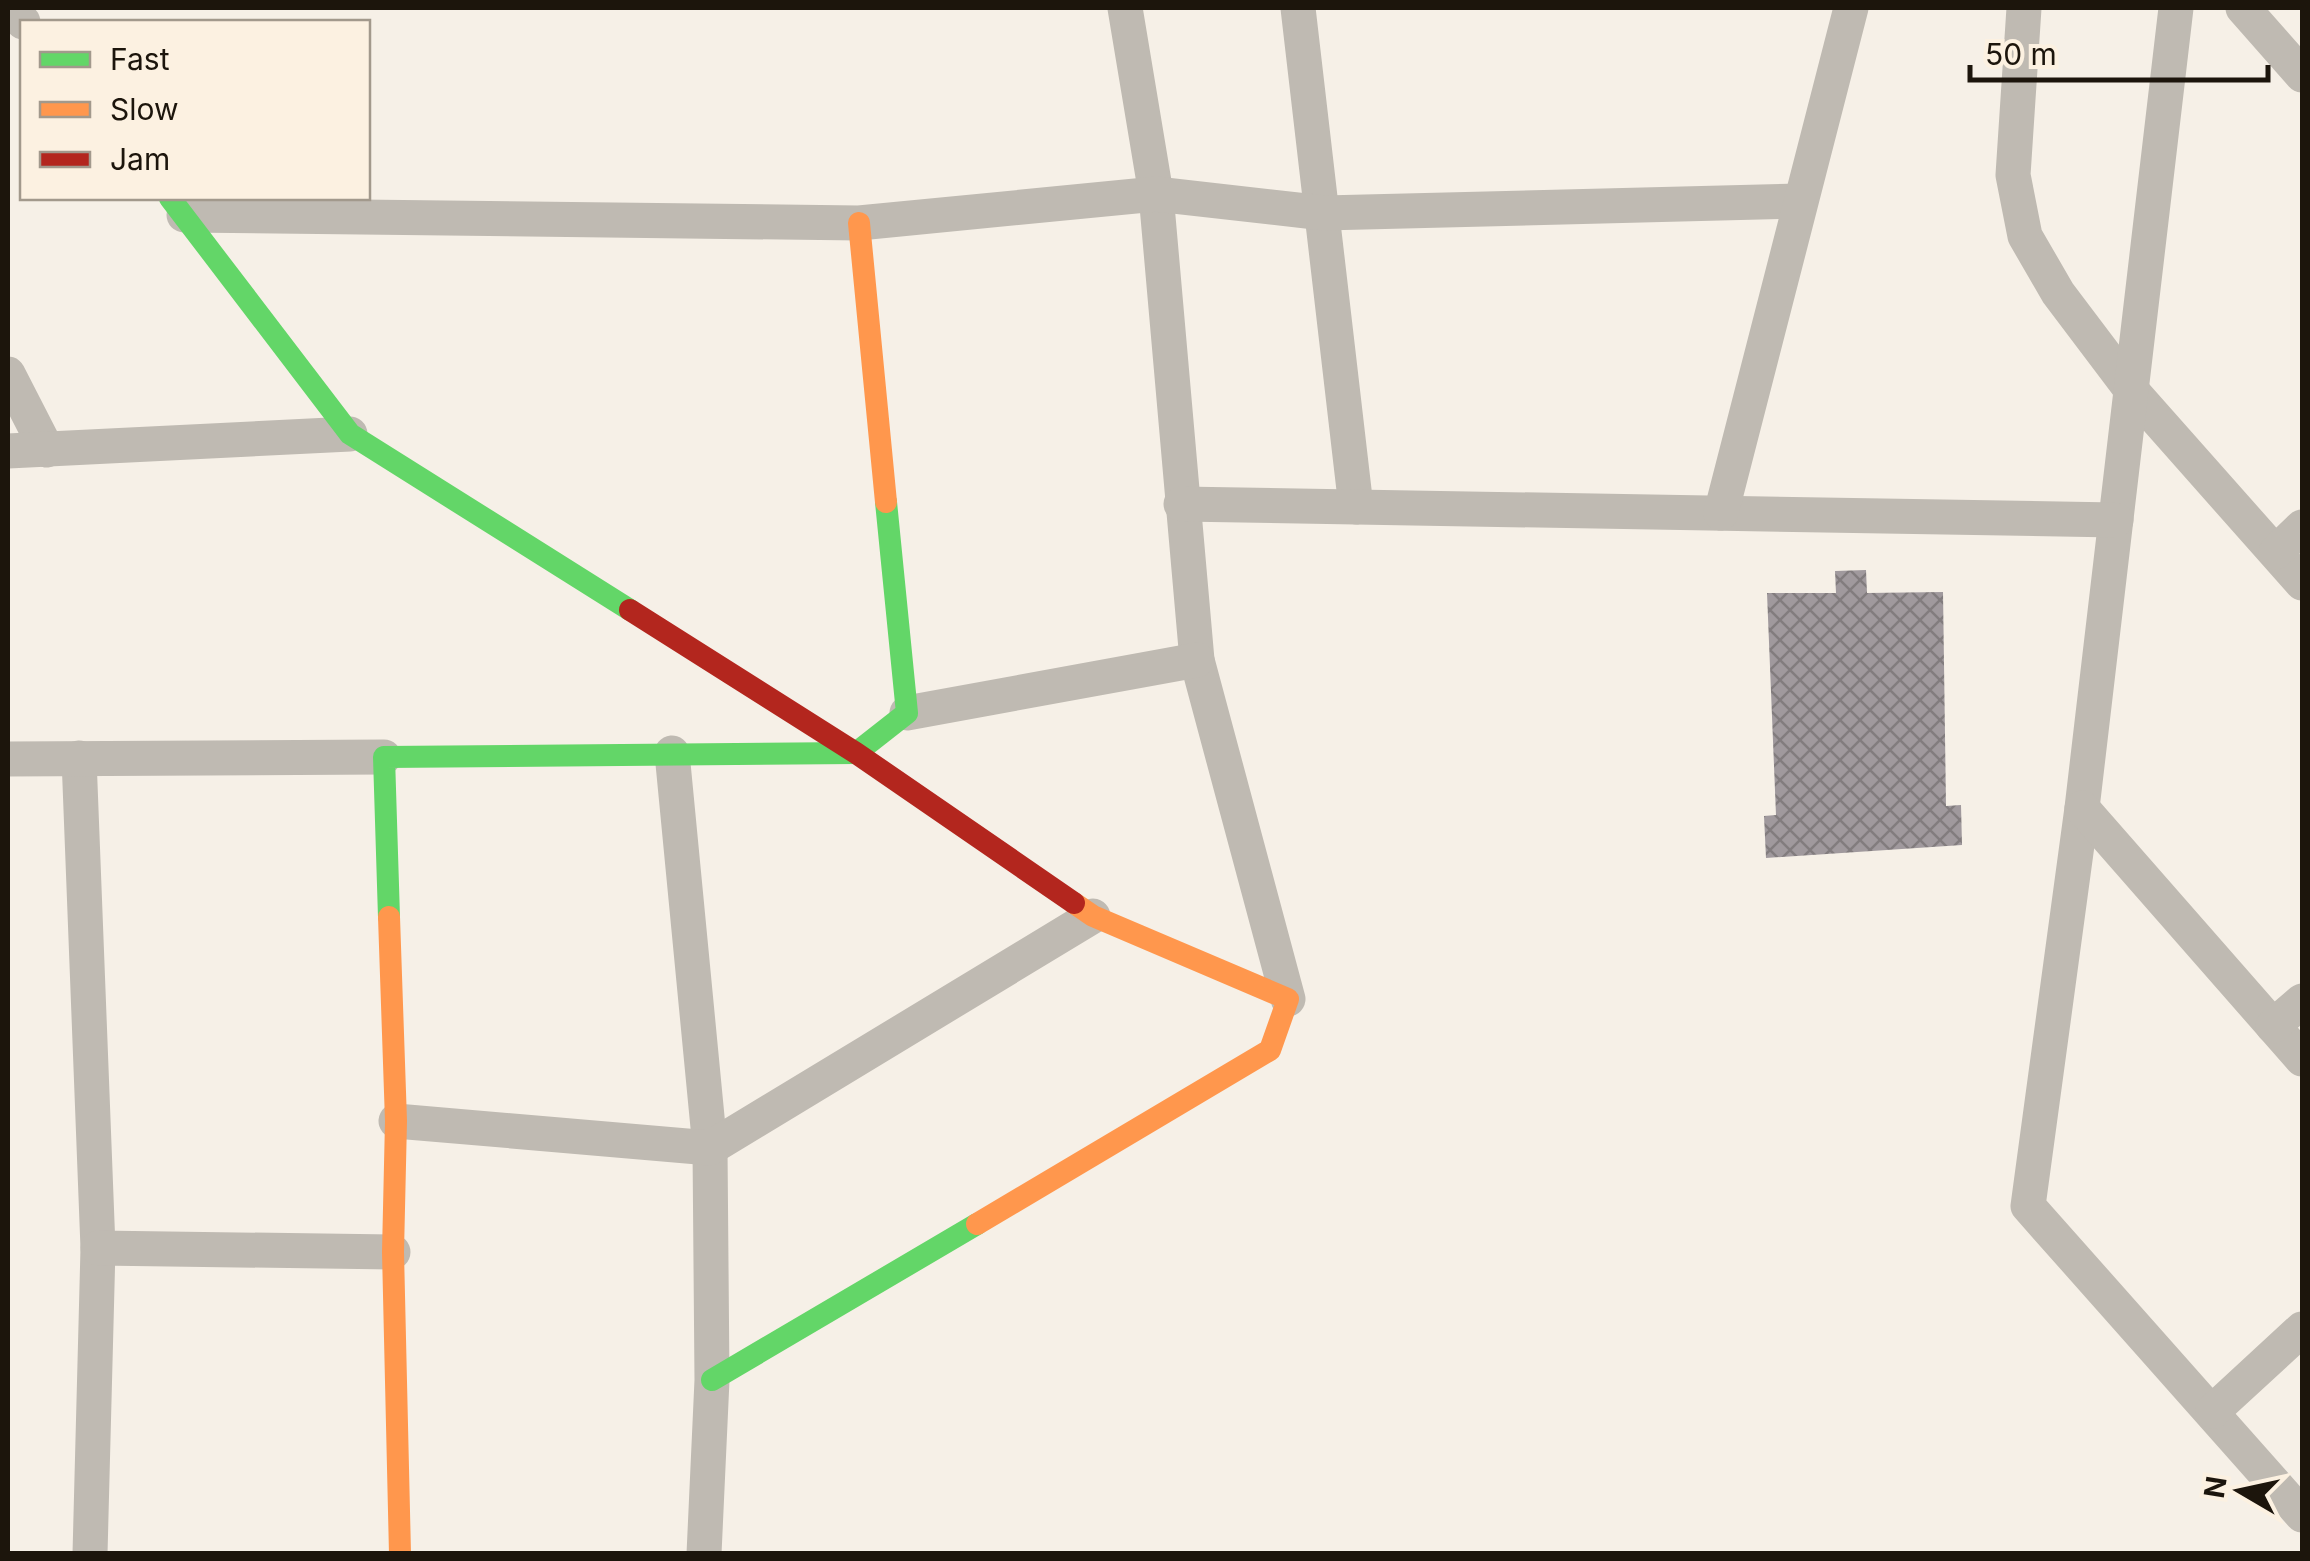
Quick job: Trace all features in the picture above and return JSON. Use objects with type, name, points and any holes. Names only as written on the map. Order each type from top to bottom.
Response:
[{"type":"street","points":[[712,1380],[1270,1050],[1288,999],[1198,660],[1156,194],[1126,8]]},
{"type":"street","points":[[1298,8],[1356,507]]},
{"type":"street","points":[[1721,513],[1851,8]]},
{"type":"street","points":[[2024,8],[2014,176],[2025,236],[2058,293],[2132,392],[2302,583]]},
{"type":"street","points":[[2176,8],[2082,808],[2028,1206],[2302,1515]]},
{"type":"street","points":[[2243,8],[2302,76]]},
{"type":"street","points":[[177,206],[859,222],[1156,194],[1324,213],[1800,201]]},
{"type":"street","points":[[177,206],[350,434],[856,753],[1094,916],[1288,999]]},
{"type":"street","points":[[859,222],[908,713]]},
{"type":"street","points":[[8,374],[47,450]]},
{"type":"street","points":[[8,451],[350,434]]},
{"type":"street","points":[[1182,504],[2116,520]]},
{"type":"street","points":[[2276,552],[2302,527]]},
{"type":"street","points":[[8,759],[856,753],[908,713],[1198,660]]},
{"type":"street","points":[[672,753],[710,1148],[712,1380],[704,1554]]},
{"type":"street","points":[[384,757],[396,1121],[393,1252],[400,1554]]},
{"type":"street","points":[[80,758],[98,1248],[90,1554]]},
{"type":"street","points":[[2082,808],[2302,1059]]},
{"type":"street","points":[[396,1121],[710,1148],[1094,916]]},
{"type":"street","points":[[2273,1026],[2302,1002]]},
{"type":"street","points":[[98,1248],[393,1252]]},
{"type":"street","points":[[2212,1411],[2302,1329]]},
{"type":"building","points":[[1866,570],[1867,593],[1943,592],[1946,806],[1961,805],[1962,845],[1766,858],[1764,816],[1776,815],[1767,593],[1836,593],[1835,571]]},
{"type":"traffic: fast","points":[[172,200],[350,434],[630,610]]},
{"type":"traffic: fast","points":[[389,917],[384,757],[856,753],[907,713],[886,502]]},
{"type":"traffic: fast","points":[[712,1380],[977,1224]]},
{"type":"traffic: slow","points":[[859,223],[886,502]]},
{"type":"traffic: slow","points":[[977,1224],[1270,1050],[1288,999],[1093,916],[1074,903]]},
{"type":"traffic: slow","points":[[389,917],[396,1121],[393,1252],[400,1554]]},
{"type":"traffic: jam","points":[[630,610],[856,753],[1074,903]]}]
